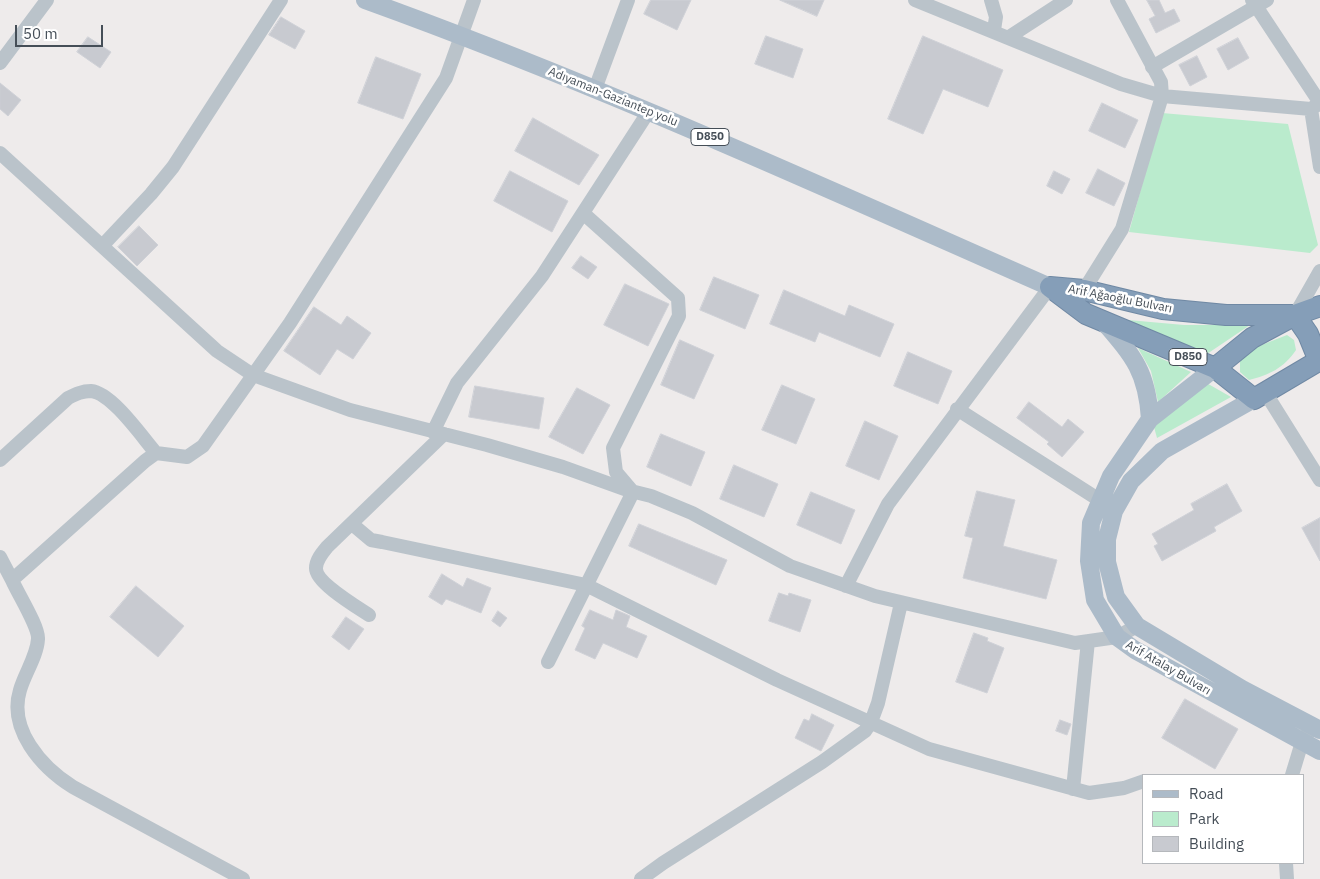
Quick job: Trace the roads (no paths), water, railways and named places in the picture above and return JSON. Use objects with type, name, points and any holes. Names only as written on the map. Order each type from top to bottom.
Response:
[{"type":"highway","name":"Arif Ağaoğlu Bulvarı","points":[[1050,287],[1084,290],[1163,309],[1226,315],[1296,315],[1320,306]]},
{"type":"highway","name":"Arif Ağaoğlu Bulvarı","points":[[1050,287],[1086,314],[1215,368],[1259,395]]},
{"type":"highway","points":[[1215,368],[1252,338],[1296,315],[1308,334],[1319,360],[1259,395]]},
{"type":"main road","name":"Adıyaman-Gaziantep yolu","points":[[365,0],[462,35],[649,111],[1050,287]]},
{"type":"main road","points":[[1104,322],[1137,363],[1148,394],[1150,419]]},
{"type":"main road","name":"Arif Atalay Bulvarı","points":[[1215,368],[1150,419],[1112,476],[1091,523],[1089,561],[1095,600],[1117,638],[1227,702],[1320,752]]},
{"type":"main road","name":"Arif Atalay Bulvarı","points":[[1259,395],[1162,451],[1131,481],[1114,511],[1106,538],[1107,562],[1116,597],[1137,626],[1234,684],[1316,728]]},
{"type":"street","points":[[0,63],[46,0]]},
{"type":"street","points":[[103,245],[173,168],[281,0]]},
{"type":"street","points":[[12,580],[156,453],[187,456],[203,446],[290,324],[446,78],[474,0]]},
{"type":"street","points":[[595,89],[628,0]]},
{"type":"street","points":[[915,0],[994,30],[1122,84],[1162,96],[1317,105]]},
{"type":"street","points":[[991,0],[996,17],[994,30]]},
{"type":"street","points":[[1010,37],[1066,0]]},
{"type":"street","points":[[1084,290],[1122,229],[1162,96],[1161,82],[1117,0]]},
{"type":"street","points":[[1152,67],[1258,2],[1317,105],[1320,167]]},
{"type":"street","points":[[369,615],[319,579],[316,569],[319,558],[327,547],[352,524],[439,433],[457,382],[542,276],[649,111]]},
{"type":"street","points":[[0,153],[217,351],[253,375],[350,410],[563,467],[633,492],[651,496],[692,513],[790,566],[875,596],[1075,642],[1117,638],[1137,626]]},
{"type":"street","points":[[583,213],[678,298],[678,316],[614,448],[616,472],[633,492]]},
{"type":"street","points":[[1296,315],[1320,271]]},
{"type":"street","points":[[846,586],[888,504],[1050,287]]},
{"type":"street","points":[[0,460],[68,398],[82,392],[93,391],[107,397],[156,453]]},
{"type":"street","points":[[1259,395],[1320,480]]},
{"type":"street","points":[[958,409],[1101,501]]},
{"type":"street","points":[[548,662],[633,492]]},
{"type":"street","points":[[352,524],[371,540],[586,585],[777,680],[929,749],[1089,793],[1102,792],[1142,782]]},
{"type":"street","points":[[0,557],[38,633],[35,653],[17,700],[23,732],[31,747],[56,777],[243,879]]},
{"type":"street","points":[[641,879],[855,740],[871,722],[878,703],[902,603]]},
{"type":"street","points":[[1073,789],[1088,641]]},
{"type":"street","points":[[1292,774],[1302,742],[1316,728]]},
{"type":"street","points":[[1286,864],[1287,879]]}]
